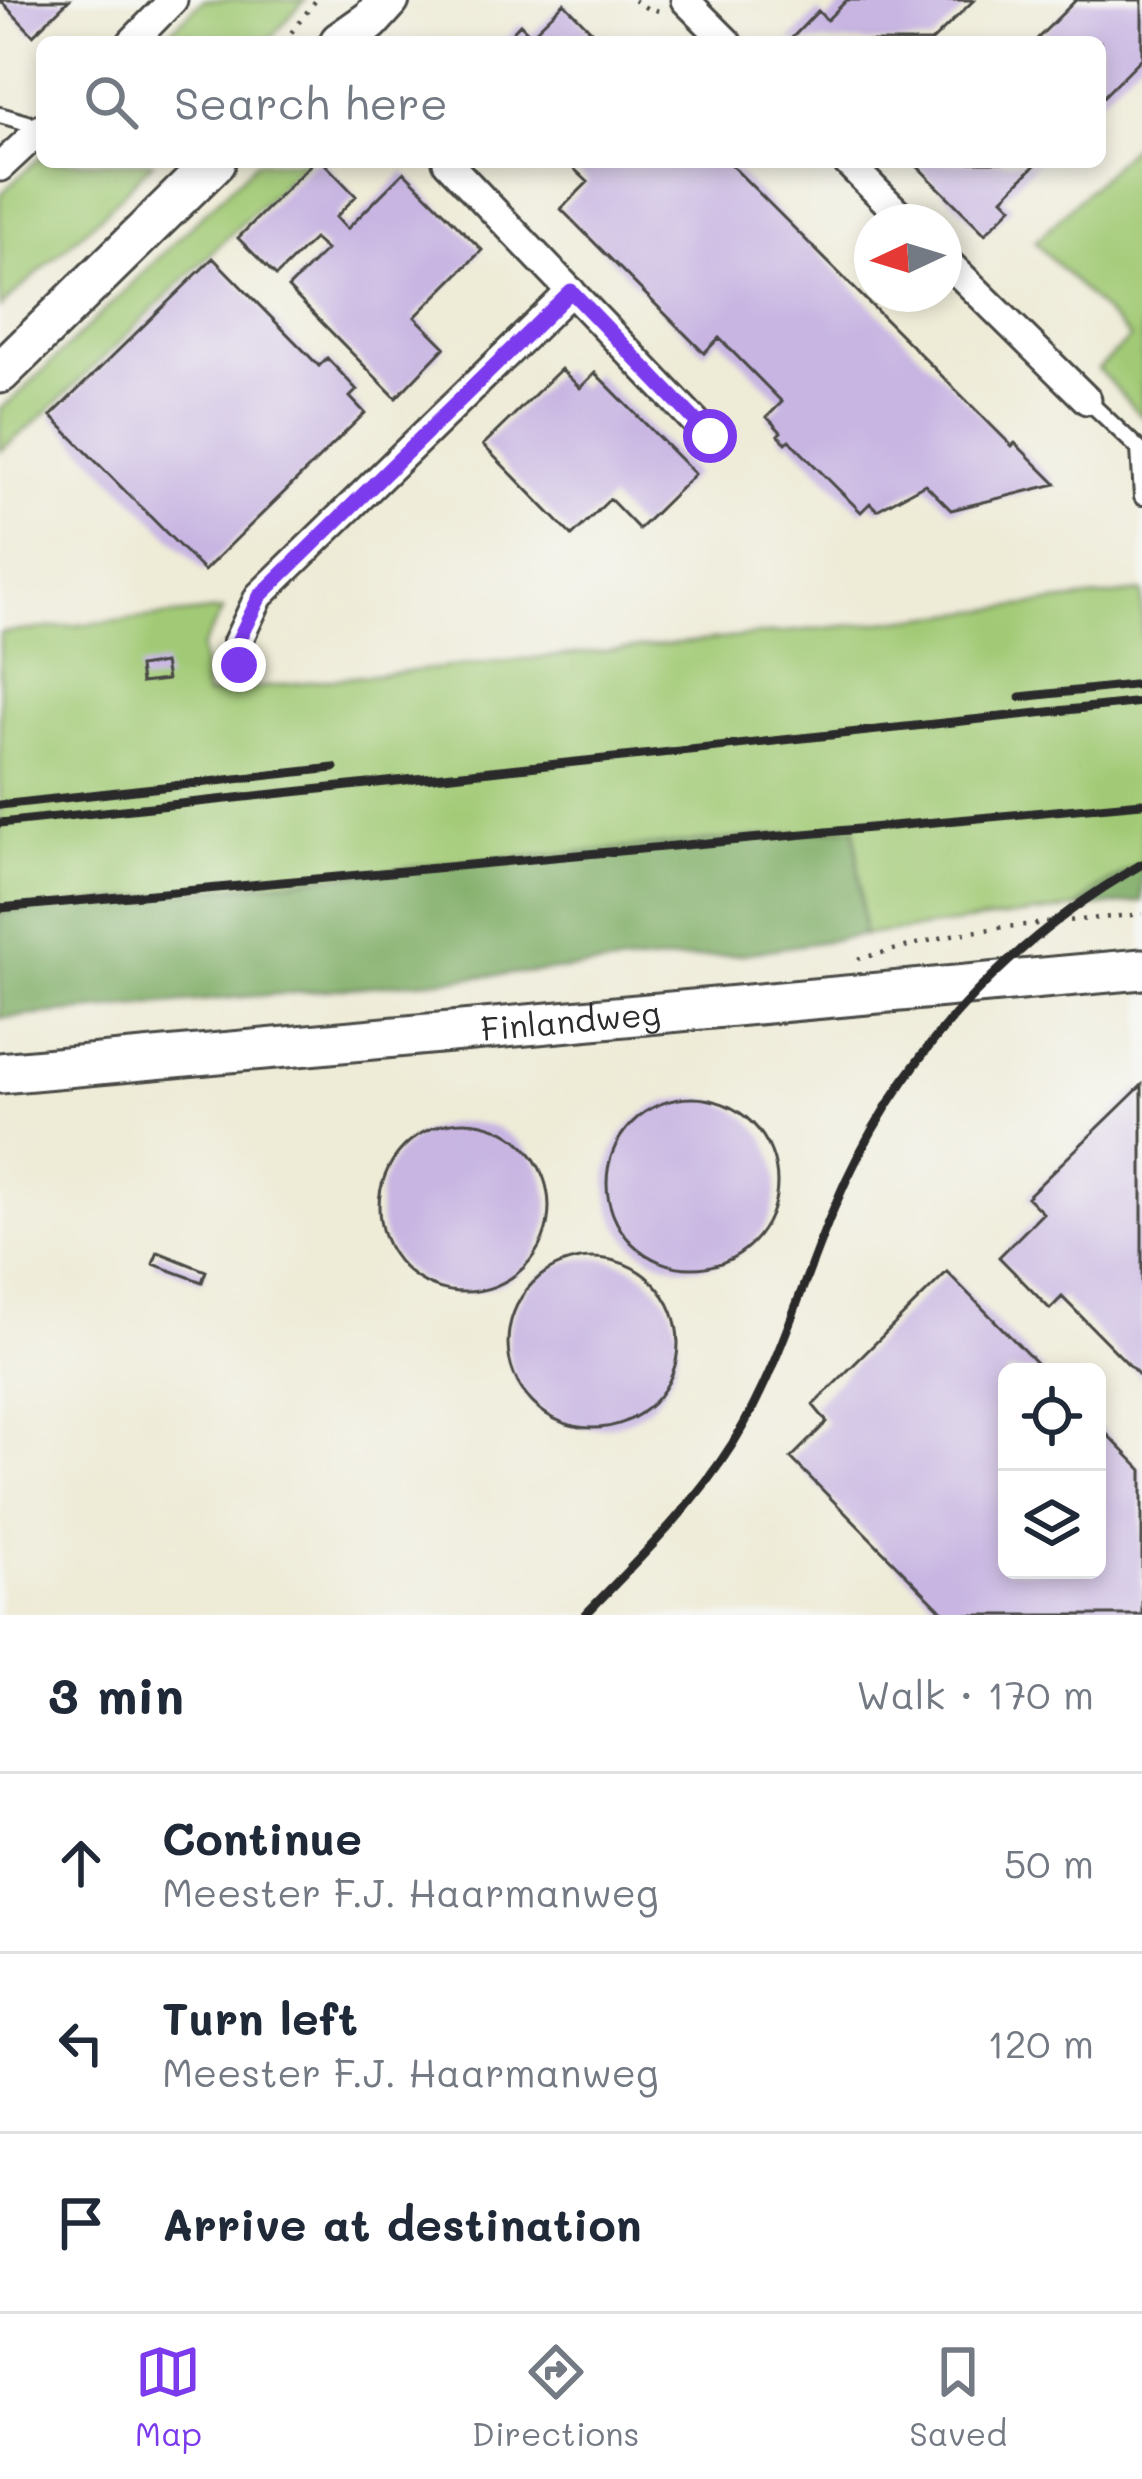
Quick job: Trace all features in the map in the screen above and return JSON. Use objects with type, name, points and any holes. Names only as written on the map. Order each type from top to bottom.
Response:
[{"type":"street","points":[[138,36],[173,0]]},
{"type":"street","points":[[340,36],[354,0]]},
{"type":"street","points":[[347,36],[389,0]]},
{"type":"street","points":[[685,0],[721,36]]},
{"type":"street","points":[[0,167],[36,133]]},
{"type":"street","points":[[0,373],[209,168]]},
{"type":"street","points":[[453,168],[710,436]]},
{"type":"street","points":[[853,168],[889,204]]},
{"type":"street","points":[[962,277],[1087,400]]},
{"type":"street","points":[[239,665],[237,643],[260,596],[571,291]]},
{"type":"street","name":"Finlandweg","points":[[0,1073],[1142,969]]},
{"type":"lane","points":[[0,115],[36,128]]},
{"type":"lane","points":[[1087,400],[1138,449],[1142,497]]},
{"type":"path","points":[[289,36],[316,0]]},
{"type":"green space","points":[[203,0],[305,0],[272,36],[165,36]]},
{"type":"green space","points":[[1142,137],[1142,417],[1098,369],[1130,338],[1035,242]]},
{"type":"green space","points":[[36,161],[36,168],[147,168],[0,307],[0,195]]},
{"type":"green space","points":[[251,168],[299,168],[46,413],[0,451],[0,409]]},
{"type":"green space","points":[[1142,592],[1142,862],[1076,908],[864,935],[855,828],[433,865],[0,913],[0,633],[223,610],[201,648],[206,695]]},
{"type":"green space","points":[[855,828],[864,935],[742,954],[0,1018],[0,913],[433,865]]},
{"type":"green space","points":[[1142,862],[1142,902],[1076,908],[1095,891]]},
{"type":"building","points":[[0,0],[69,0],[33,35]]},
{"type":"building","points":[[847,0],[974,0],[937,36],[794,36],[818,11],[827,20]]},
{"type":"building","points":[[1076,0],[1142,0],[1142,58],[1106,94],[1106,36],[1040,36]]},
{"type":"building","points":[[564,3],[596,36],[509,36],[520,24],[531,35]]},
{"type":"building","points":[[307,168],[329,168],[356,196],[336,217],[347,229],[404,172],[482,250],[415,317],[445,347],[396,398],[288,288],[326,250],[314,239],[276,276],[238,238]]},
{"type":"building","points":[[573,168],[734,168],[854,288],[854,312],[878,312],[1056,484],[951,510],[925,484],[877,510],[870,503],[861,512],[789,440],[786,443],[778,435],[781,432],[767,417],[782,402],[719,338],[704,353],[561,209],[588,182]]},
{"type":"building","points":[[919,168],[1032,168],[1003,198],[1012,207],[985,234],[962,211],[962,204],[955,204]]},
{"type":"building","points":[[213,258],[319,366],[327,358],[357,390],[350,397],[365,413],[204,571],[51,416]]},
{"type":"building","points":[[561,369],[580,388],[595,373],[695,474],[639,529],[610,499],[572,536],[483,445]]},
{"type":"building","points":[[164,663],[167,680],[141,683],[139,667]]},
{"type":"building","points":[[1142,1085],[1142,1378],[1062,1297],[1050,1309],[999,1257],[1043,1213],[1027,1197]]},
{"type":"building","points":[[692,1098],[724,1105],[752,1123],[770,1151],[777,1183],[770,1215],[752,1243],[724,1261],[692,1268],[660,1261],[632,1243],[614,1215],[607,1183],[614,1151],[632,1123],[660,1105]]},
{"type":"building","points":[[464,1122],[496,1129],[524,1147],[542,1175],[549,1207],[542,1239],[524,1267],[496,1285],[464,1292],[432,1285],[404,1267],[386,1239],[379,1207],[386,1175],[404,1147],[432,1129]]},
{"type":"building","points":[[158,1252],[206,1271],[202,1282],[153,1264]]},
{"type":"building","points":[[593,1258],[625,1265],[653,1283],[671,1311],[678,1343],[671,1375],[653,1403],[625,1421],[593,1428],[561,1421],[533,1403],[515,1375],[508,1343],[515,1311],[533,1283],[561,1265]]},
{"type":"building","points":[[947,1272],[1036,1363],[998,1363],[998,1579],[1106,1579],[1106,1433],[1142,1470],[1142,1615],[946,1615],[791,1458],[827,1422],[813,1405]]},
{"type":"railway","points":[[1020,697],[1142,684]]},
{"type":"railway","points":[[0,823],[1142,702]]},
{"type":"railway","points":[[0,805],[334,768]]},
{"type":"railway","points":[[0,908],[1142,803]]},
{"type":"railway","points":[[585,1615],[682,1511],[733,1443],[776,1358],[858,1156],[921,1056],[999,969],[1091,896],[1142,864]]},
{"type":"route","points":[[239,665],[237,643],[260,596],[571,291],[710,436]]}]
